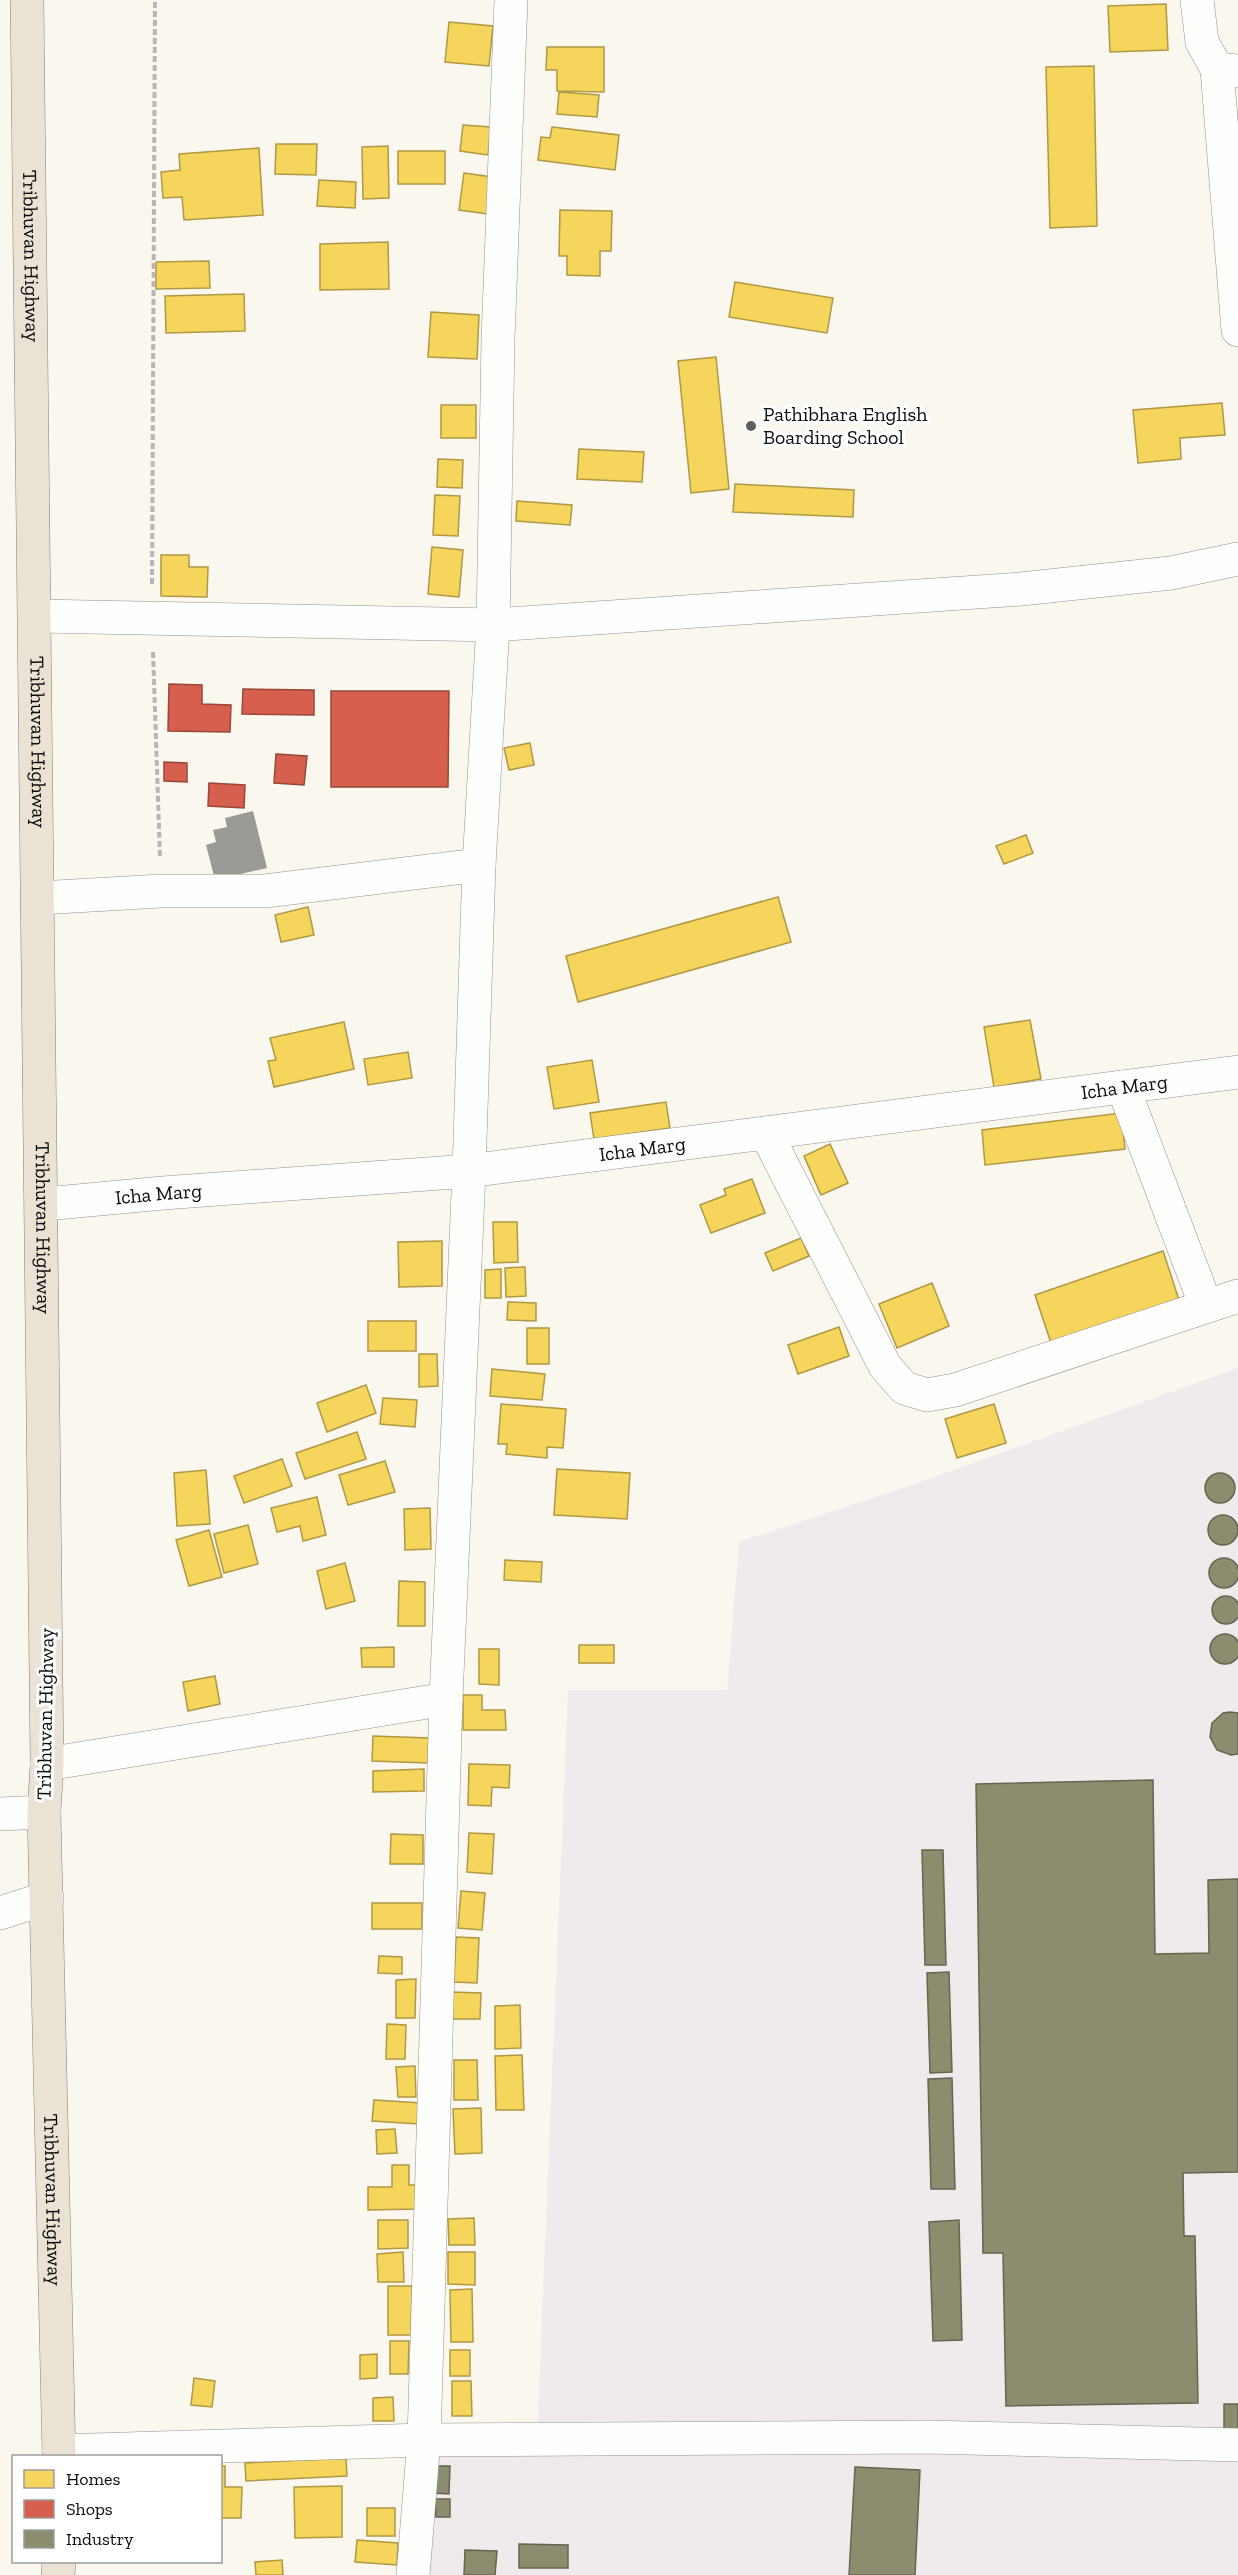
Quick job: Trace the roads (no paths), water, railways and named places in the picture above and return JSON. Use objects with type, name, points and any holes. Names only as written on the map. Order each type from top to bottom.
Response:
[{"type":"highway","name":"Tribhuvan Highway","points":[[27,0],[45,1204],[47,1764],[44,1812],[59,2454]]},
{"type":"street","points":[[413,2575],[424,2440],[446,1699],[469,1171],[479,865],[493,625],[498,339],[511,0]]},
{"type":"street","points":[[1197,0],[1202,42],[1227,70],[1238,330]]},
{"type":"street","points":[[38,616],[493,625],[1021,589],[1171,573],[1238,559]]},
{"type":"street","points":[[39,898],[161,891],[265,891],[479,865]]},
{"type":"street","name":"Icha Marg","points":[[45,1204],[163,1193],[469,1171],[1238,1072]]},
{"type":"street","points":[[1123,1087],[1206,1306]]},
{"type":"street","points":[[766,1133],[885,1366],[904,1388],[927,1395],[955,1390],[1238,1296]]},
{"type":"street","points":[[47,1764],[446,1699]]},
{"type":"street","points":[[0,1814],[44,1812]]},
{"type":"street","points":[[0,1913],[47,1898]]},
{"type":"street","points":[[59,2454],[424,2440],[927,2437],[1238,2445]]},
{"type":"place","name":"Pathibhara English Boarding School","points":[[751,426]]}]
